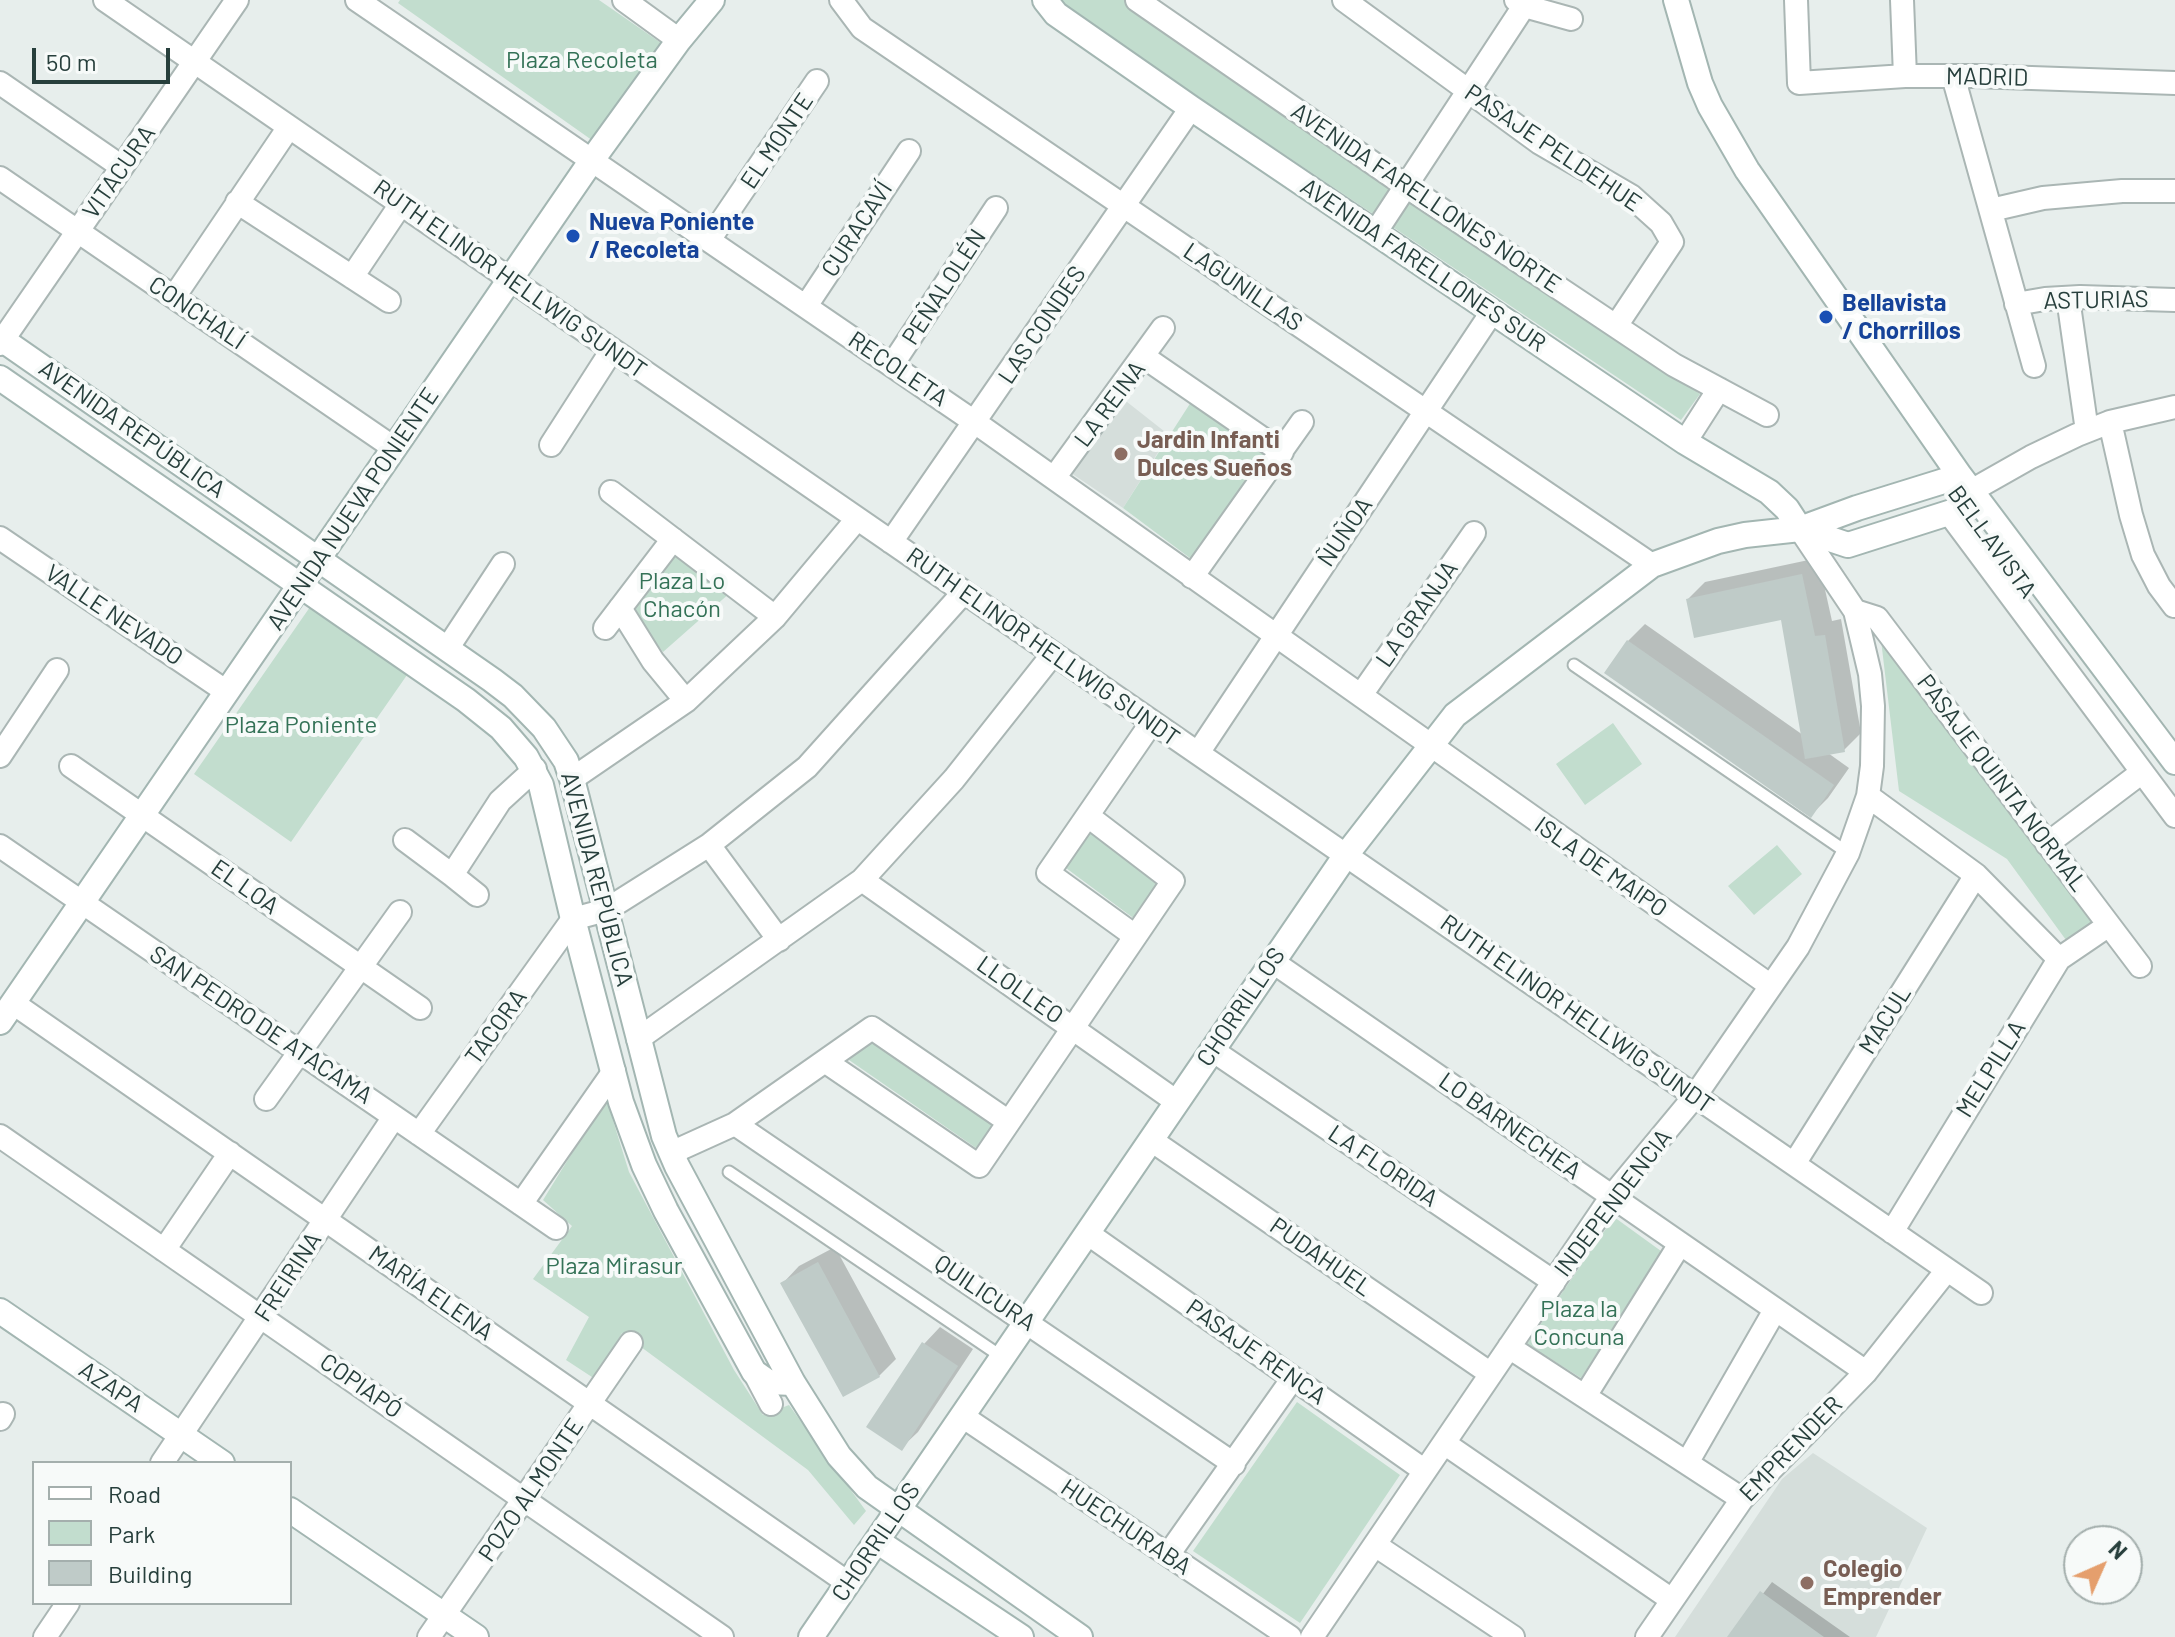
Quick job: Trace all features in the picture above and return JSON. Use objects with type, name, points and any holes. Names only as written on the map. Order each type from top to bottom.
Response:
[{"type":"street","name":"RUTH ELINOR HELLWIG SUNDT","points":[[105,0],[1981,1293]]},
{"type":"street","name":"VITACURA","points":[[1,341],[237,0]]},
{"type":"street","points":[[624,0],[679,40]]},
{"type":"street","name":"AVENIDA NUEVA PONIENTE","points":[[7,1012],[592,160],[712,0]]},
{"type":"street","name":"LAGUNILLAS","points":[[841,0],[862,28],[1652,565]]},
{"type":"street","name":"AVENIDA FARELLONES SUR","points":[[1045,0],[1056,14],[1191,108],[1685,442],[1769,492],[1787,509],[1800,529]]},
{"type":"street","name":"AVENIDA FARELLONES NORTE","points":[[1137,0],[1406,186],[1674,365],[1767,415]]},
{"type":"street","name":"PASAJE PELDEHUE","points":[[1344,0],[1540,143],[1631,196],[1661,223],[1672,242],[1616,326]]},
{"type":"street","name":"BELLAVISTA","points":[[1676,0],[1700,83],[1710,106],[1747,170],[1876,356],[1906,425],[2175,762]]},
{"type":"street","name":"MADRID","points":[[1796,0],[1799,83],[1905,76],[2175,83]]},
{"type":"street","points":[[1902,0],[1905,76]]},
{"type":"street","name":"RECOLETA","points":[[364,2],[976,423],[1431,747]]},
{"type":"street","points":[[1375,233],[1469,92],[1520,3],[1571,19]]},
{"type":"street","points":[[1953,76],[2034,366]]},
{"type":"street","name":"EL MONTE","points":[[709,240],[817,81]]},
{"type":"street","points":[[0,83],[122,167]]},
{"type":"street","name":"LAS CONDES","points":[[891,542],[1191,108]]},
{"type":"street","points":[[174,297],[289,127]]},
{"type":"street","name":"CURACAVÍ","points":[[806,306],[909,151]]},
{"type":"street","name":"CONCHALÍ","points":[[0,178],[394,448]]},
{"type":"street","points":[[1991,210],[2043,198],[2122,191],[2175,191]]},
{"type":"street","points":[[237,202],[389,301]]},
{"type":"street","points":[[352,277],[401,204]]},
{"type":"street","name":"PEÑALOLÉN","points":[[892,365],[996,208]]},
{"type":"street","points":[[2068,298],[2087,431]]},
{"type":"street","name":"ASTURIAS","points":[[2016,304],[2068,298],[2175,300]]},
{"type":"street","name":"ÑUÑOA","points":[[1198,753],[1492,312]]},
{"type":"street","name":"LA REINA","points":[[1054,478],[1163,328]]},
{"type":"street","name":"AVENIDA REPÚBLICA","points":[[1,341],[447,649],[529,711],[556,744],[572,779],[657,1113],[671,1153],[793,1383],[839,1456],[867,1487],[1080,1637]]},
{"type":"street","points":[[551,445],[612,350]]},
{"type":"street","points":[[1144,357],[1282,452]]},
{"type":"street","name":"AVENIDA REPÚBLICA","points":[[0,378],[486,715],[515,743],[535,769],[621,1102],[644,1165],[771,1404]]},
{"type":"street","points":[[1685,442],[1719,389]]},
{"type":"street","points":[[2175,407],[2110,422],[2087,431],[1962,495],[2141,773],[2175,816]]},
{"type":"street","points":[[1192,577],[1302,422]]},
{"type":"street","points":[[2110,422],[2143,555],[2159,586],[2174,606]]},
{"type":"street","points":[[611,492],[775,617]]},
{"type":"street","name":"CHORRILLOS","points":[[811,1637],[1346,855],[1455,715],[1652,565],[1718,541],[1800,529],[1857,508],[1962,495]]},
{"type":"street","name":"CHORRILLOS","points":[[1800,529],[1848,545],[1962,495]]},
{"type":"street","points":[[572,779],[686,701],[775,617],[857,519]]},
{"type":"street","name":"INDEPENDENCIA","points":[[1312,1637],[1612,1196],[1695,1096],[1798,947],[1848,853],[1868,796],[1874,736],[1864,642],[1855,611],[1800,529]]},
{"type":"street","name":"LA GRANJA","points":[[1361,695],[1474,533]]},
{"type":"street","name":"VALLE NEVADO","points":[[0,538],[227,692]]},
{"type":"street","points":[[605,628],[673,539]]},
{"type":"street","points":[[447,649],[503,564]]},
{"type":"street","points":[[573,919],[606,910],[709,845],[807,767],[964,592]]},
{"type":"street","points":[[620,608],[653,661],[686,701]]},
{"type":"street","name":"PASAJE QUINTA NORMAL","points":[[1855,611],[1877,618],[2140,966]]},
{"type":"street","points":[[638,1039],[862,880],[954,779],[1053,654]]},
{"type":"street","points":[[0,756],[57,670]]},
{"type":"street","points":[[1135,936],[1048,873],[1152,722]]},
{"type":"street","name":"ISLA DE MAIPO","points":[[1431,747],[1771,986]]},
{"type":"street","name":"EL LOA","points":[[71,766],[420,1008]]},
{"type":"street","points":[[452,875],[500,801],[535,769]]},
{"type":"street","points":[[2047,844],[2141,773]]},
{"type":"street","points":[[1868,796],[1976,875],[2059,959]]},
{"type":"street","points":[[826,1062],[979,1166],[1173,881],[1088,816]]},
{"type":"street","points":[[405,840],[477,895]]},
{"type":"street","points":[[709,845],[779,940]]},
{"type":"street","name":"SAN PEDRO DE ATACAMA","points":[[0,846],[556,1228]]},
{"type":"street","name":"MACUL","points":[[1794,1164],[1976,875]]},
{"type":"street","name":"LLOLLEO","points":[[862,880],[1177,1102]]},
{"type":"street","points":[[266,1099],[400,912]]},
{"type":"street","name":"TACORA","points":[[419,1134],[573,919]]},
{"type":"street","name":"MELPILLA","points":[[1892,1232],[2059,959],[2109,925]]},
{"type":"street","name":"LO BARNECHEA","points":[[1273,962],[1866,1372]]},
{"type":"street","name":"MARÍA ELENA","points":[[7,1012],[230,1153],[848,1583]]},
{"type":"street","points":[[671,1153],[735,1124],[872,1028],[1009,1122]]},
{"type":"street","name":"LA FLORIDA","points":[[1212,1050],[1554,1282]]},
{"type":"street","points":[[521,1204],[614,1071]]},
{"type":"street","name":"FREIRINA","points":[[181,1435],[394,1117]]},
{"type":"street","name":"QUILICURA","points":[[735,1124],[1234,1464]]},
{"type":"street","name":"COPIAPÓ","points":[[0,1136],[722,1637]]},
{"type":"street","name":"PUDAHUEL","points":[[1151,1140],[1491,1374]]},
{"type":"street","points":[[164,1250],[230,1153]]},
{"type":"street","name":"PASAJE RENCA","points":[[1087,1233],[1425,1471]]},
{"type":"street","points":[[1585,1396],[1680,1244]]},
{"type":"street","points":[[701,1276],[732,1269]]},
{"type":"street","name":"EMPRENDER","points":[[1647,1637],[1742,1499],[1866,1372],[1947,1270]]},
{"type":"street","points":[[1687,1463],[1775,1310]]},
{"type":"street","name":"AZAPA","points":[[0,1311],[219,1461]]},
{"type":"street","name":"POZO ALMONTE","points":[[429,1637],[631,1343]]},
{"type":"street","points":[[1509,1347],[1742,1499]]},
{"type":"street","points":[[751,1367],[768,1382],[793,1383]]},
{"type":"street","points":[[1168,1555],[1293,1378]]},
{"type":"street","name":"HUECHURABA","points":[[962,1416],[1290,1637]]},
{"type":"street","points":[[163,1461],[181,1435]]},
{"type":"street","points":[[1444,1443],[1672,1600]]},
{"type":"street","points":[[292,1511],[476,1637]]},
{"type":"street","points":[[877,1541],[1021,1637]]},
{"type":"street","points":[[1375,1545],[1513,1637]]},
{"type":"street","points":[[45,1637],[67,1605]]},
{"type":"lane","points":[[1574,665],[1848,853]]},
{"type":"lane","points":[[729,1172],[1002,1357]]},
{"type":"shaded area","name":"Jardin Infanti Dulces Sueños","points":[[1122,398],[1169,435],[1123,508],[1071,473]]},
{"type":"shaded area","name":"Colegio Emprender","points":[[1813,1453],[1927,1528],[1876,1637],[1675,1637],[1782,1479]]},
{"type":"green space","name":"Plaza Recoleta","points":[[400,0],[599,0],[664,45],[596,143],[398,3]]},
{"type":"green space","points":[[1058,0],[1129,0],[1700,394],[1681,420],[1067,9]]},
{"type":"green space","points":[[1191,402],[1270,453],[1198,564],[1123,508]]},
{"type":"green space","name":"Plaza Lo Chacón","points":[[676,551],[731,592],[663,652],[631,610]]},
{"type":"green space","name":"Plaza Poniente","points":[[310,607],[407,675],[291,842],[194,774]]},
{"type":"green space","points":[[1881,640],[2094,922],[2066,940],[2007,859],[1899,791]]},
{"type":"green space","points":[[1613,723],[1642,764],[1585,805],[1556,764]]},
{"type":"green space","points":[[1091,829],[1161,882],[1136,920],[1066,868]]},
{"type":"green space","points":[[1777,845],[1802,874],[1754,915],[1728,886]]},
{"type":"green space","points":[[872,1034],[996,1123],[979,1150],[849,1060]]},
{"type":"green space","name":"Plaza Mirasur","points":[[606,1098],[629,1172],[734,1370],[763,1415],[789,1405],[866,1511],[854,1525],[808,1470],[622,1333],[595,1379],[566,1360],[589,1317],[533,1279],[572,1226],[543,1200]]},
{"type":"green space","name":"Plaza la Concuna","points":[[1614,1217],[1661,1251],[1581,1378],[1527,1344]]},
{"type":"green space","points":[[1297,1402],[1400,1475],[1300,1623],[1193,1551]]},
{"type":"building","points":[[1802,574],[1815,636],[1825,635],[1845,752],[1805,759],[1781,620],[1694,638],[1686,599]]},
{"type":"building","points":[[1627,640],[1834,785],[1811,818],[1604,673]]},
{"type":"building","points":[[818,1262],[880,1377],[843,1397],[780,1283]]},
{"type":"building","points":[[922,1342],[958,1366],[902,1451],[866,1427]]},
{"type":"building","points":[[1760,1591],[1824,1637],[1727,1637]]},
{"type":"place","name":"Nueva Poniente / Recoleta","points":[[573,236]]},
{"type":"place","name":"Bellavista / Chorrillos","points":[[1826,317]]},
{"type":"place","name":"Jardin Infanti Dulces Sueños","points":[[1121,454]]},
{"type":"place","name":"Colegio Emprender","points":[[1807,1583]]}]
